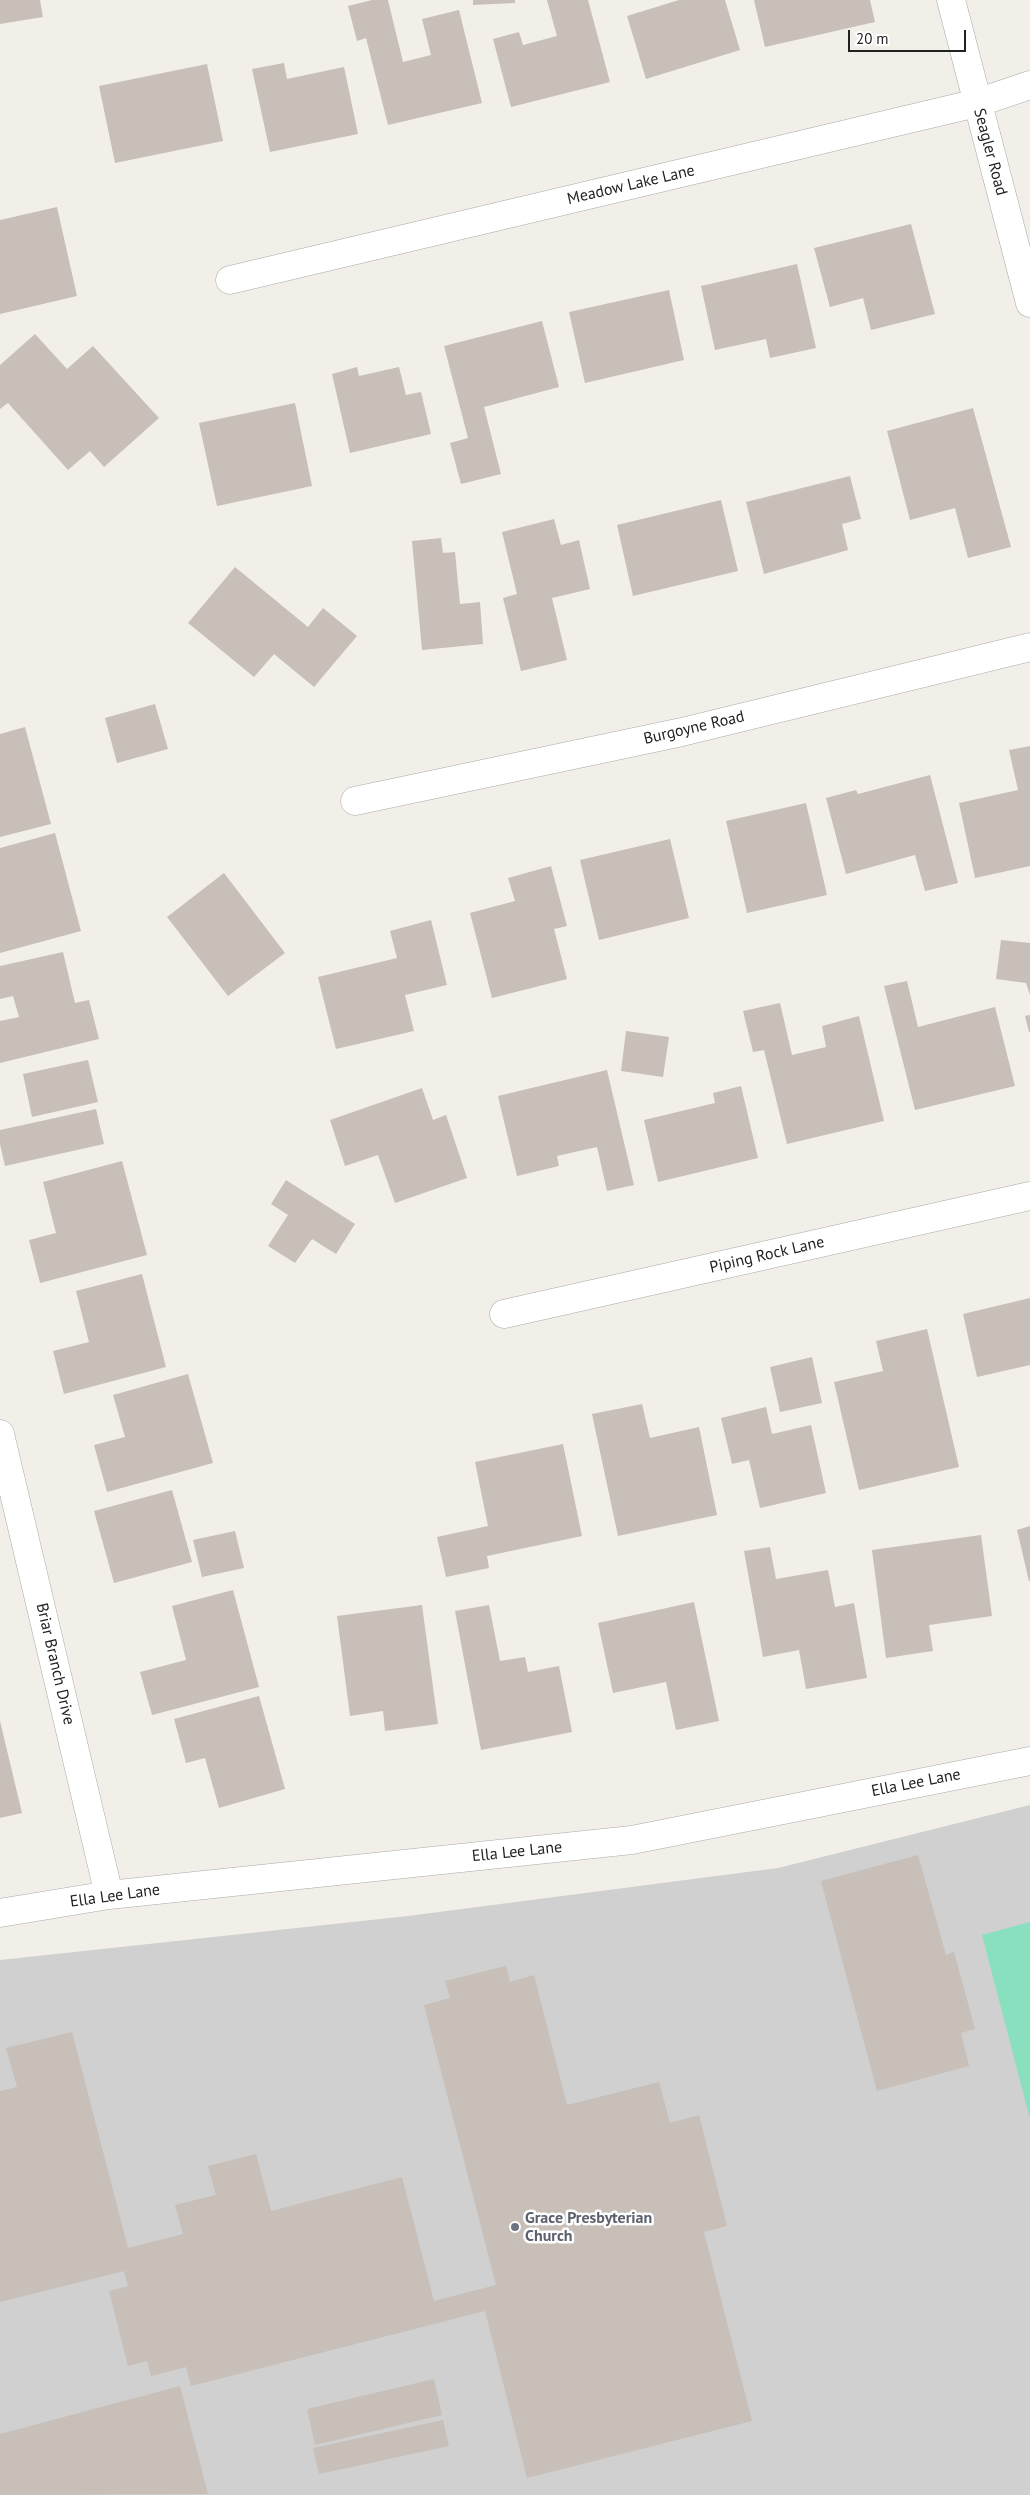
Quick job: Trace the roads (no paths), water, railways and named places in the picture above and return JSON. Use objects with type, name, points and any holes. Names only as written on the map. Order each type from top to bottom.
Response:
[{"type":"street","name":"Seagler Road","points":[[951,0],[1030,303]]},
{"type":"street","name":"Meadow Lake Lane","points":[[230,280],[977,104],[1030,85]]},
{"type":"street","name":"Burgoyne Road","points":[[355,801],[682,732],[1030,647]]},
{"type":"street","name":"Piping Rock Lane","points":[[504,1314],[1030,1196]]},
{"type":"street","name":"Briar Branch Drive","points":[[2,1447],[109,1895]]},
{"type":"street","name":"Ella Lee Lane","points":[[0,1914],[109,1895],[632,1840],[1030,1760]]},
{"type":"place","name":"Grace Presbyterian Church","points":[[515,2227]]}]
